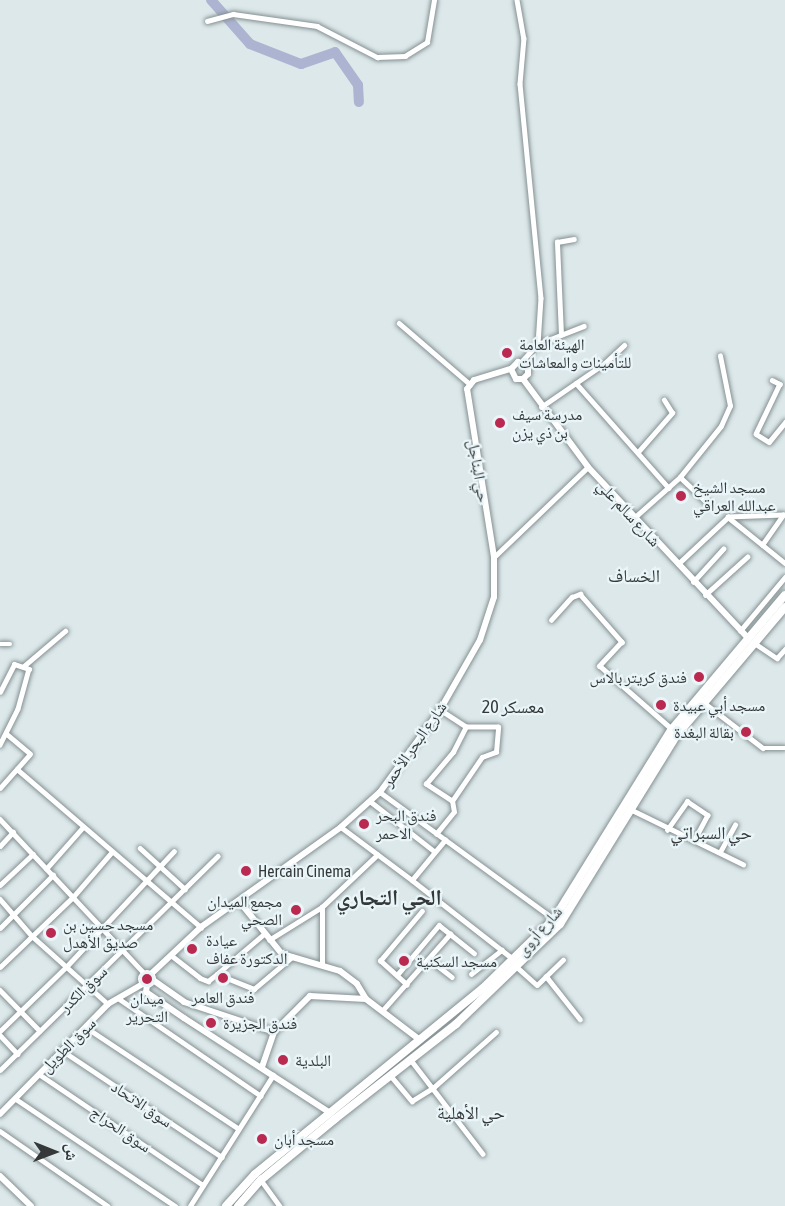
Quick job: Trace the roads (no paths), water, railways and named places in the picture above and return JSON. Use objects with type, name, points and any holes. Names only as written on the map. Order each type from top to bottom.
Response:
[{"type":"main road","name":"شارع أروى","points":[[626,807],[702,701],[785,595]]},
{"type":"main road","name":"شارع أروى","points":[[332,1115],[391,1076],[518,968],[557,921],[672,729],[750,640],[785,607]]},
{"type":"main road","name":"شارع أروى","points":[[226,1206],[557,921]]},
{"type":"main road","points":[[420,1040],[428,1045]]},
{"type":"main road","name":"شارع أروى","points":[[238,1206],[258,1177]]},
{"type":"street","points":[[207,21],[233,14],[317,26],[377,57],[405,56],[427,42],[434,0]]},
{"type":"street","points":[[517,0],[524,38],[520,84],[541,298],[538,344]]},
{"type":"street","points":[[561,334],[557,242],[574,240]]},
{"type":"street","points":[[399,323],[470,384],[511,369],[522,362],[538,344],[584,326]]},
{"type":"street","points":[[541,407],[624,345]]},
{"type":"street","points":[[634,519],[669,488],[703,452],[730,406],[720,356]]},
{"type":"street","points":[[511,369],[516,379],[523,379],[529,370],[522,362]]},
{"type":"street","name":"شارع سالم علي","points":[[523,379],[541,407],[588,468],[705,595],[750,640]]},
{"type":"street","points":[[772,380],[780,384],[756,434],[769,442],[785,422]]},
{"type":"street","points":[[576,383],[669,488]]},
{"type":"street","name":"حي البناجل","points":[[470,384],[467,398],[494,557]]},
{"type":"street","points":[[638,452],[664,426],[672,413],[664,400]]},
{"type":"street","points":[[494,557],[588,468]]},
{"type":"street","points":[[680,477],[708,504]]},
{"type":"street","points":[[677,565],[728,517],[784,514]]},
{"type":"street","points":[[762,545],[784,514]]},
{"type":"street","points":[[728,517],[785,563]]},
{"type":"street","points":[[693,582],[723,549]]},
{"type":"street","name":"شارع البحر الأحمر","points":[[144,984],[149,976],[201,927],[341,827],[380,792],[440,710],[480,640],[494,597],[494,557]]},
{"type":"street","points":[[705,595],[747,557]]},
{"type":"street","points":[[740,631],[785,577]]},
{"type":"street","points":[[551,620],[572,597],[580,594],[622,642],[600,666],[672,729]]},
{"type":"street","points":[[24,666],[64,631]]},
{"type":"street","points":[[750,640],[774,657],[785,649]]},
{"type":"street","points":[[0,644],[10,644]]},
{"type":"street","points":[[0,692],[12,667],[18,663],[24,666],[30,674],[0,745]]},
{"type":"street","points":[[702,701],[763,748],[785,748]]},
{"type":"street","points":[[436,834],[454,812],[452,801],[482,757],[496,752],[498,727],[466,727],[440,710]]},
{"type":"street","points":[[452,801],[426,783],[453,752],[466,727]]},
{"type":"street","points":[[0,788],[30,754],[6,734]]},
{"type":"street","points":[[18,769],[111,853],[201,927]]},
{"type":"street","points":[[380,792],[557,921]]},
{"type":"street","points":[[370,801],[434,851]]},
{"type":"street","points":[[667,830],[687,801],[708,815],[695,839]]},
{"type":"street","points":[[626,807],[667,830],[695,839],[743,864]]},
{"type":"street","points":[[0,819],[102,928],[125,948],[149,976],[193,1005],[274,1032]]},
{"type":"street","points":[[720,852],[735,825]]},
{"type":"street","points":[[46,869],[83,827]]},
{"type":"street","points":[[341,827],[514,959]]},
{"type":"street","points":[[0,846],[13,832]]},
{"type":"street","points":[[412,880],[445,840]]},
{"type":"street","points":[[140,848],[185,889]]},
{"type":"street","points":[[18,1054],[0,1033],[66,967],[144,879],[174,851]]},
{"type":"street","points":[[0,967],[73,897],[111,853]]},
{"type":"street","points":[[0,885],[33,854]]},
{"type":"street","points":[[171,955],[200,978],[208,981],[267,937],[322,907],[377,855]]},
{"type":"street","name":"سوق الكدر","points":[[0,1070],[218,856]]},
{"type":"street","points":[[0,928],[53,875]]},
{"type":"street","points":[[0,900],[32,936],[108,1004]]},
{"type":"street","points":[[239,902],[282,954],[340,971],[357,984],[366,999],[420,1040]]},
{"type":"street","points":[[322,907],[322,965]]},
{"type":"street","points":[[407,985],[380,961],[422,911]]},
{"type":"street","points":[[397,975],[439,925],[474,953]]},
{"type":"street","points":[[382,1011],[450,934]]},
{"type":"street","points":[[471,974],[502,950]]},
{"type":"street","points":[[217,974],[254,989],[292,957]]},
{"type":"street","points":[[429,959],[452,977]]},
{"type":"street","points":[[518,968],[537,985],[563,960]]},
{"type":"street","points":[[149,976],[144,984],[146,992],[332,1115]]},
{"type":"street","points":[[546,976],[580,1019]]},
{"type":"street","name":"سوق الطويل","points":[[0,1114],[87,1028],[108,1004],[144,984]]},
{"type":"street","points":[[0,990],[40,1031]]},
{"type":"street","points":[[262,1067],[274,1032],[310,996],[366,999]]},
{"type":"street","points":[[118,998],[261,1096]]},
{"type":"street","points":[[184,1018],[193,1005]]},
{"type":"street","points":[[87,1028],[239,1129]]},
{"type":"street","points":[[391,1076],[412,1101],[434,1088],[496,1032]]},
{"type":"street","name":"سوق الاتحاد","points":[[63,1052],[222,1157]]},
{"type":"street","points":[[411,1060],[483,1154]]},
{"type":"street","name":"سوق الحراج","points":[[39,1074],[204,1185]]},
{"type":"street","points":[[190,1206],[273,1075]]},
{"type":"street","points":[[16,1099],[175,1206]]},
{"type":"street","points":[[0,1131],[108,1206]]},
{"type":"street","points":[[258,1177],[280,1206]]},
{"type":"street","points":[[2,1180],[32,1206]]},
{"type":"waterway","points":[[211,0],[250,44],[301,64],[335,52],[358,85],[359,102]]},
{"type":"place","name":"الهيئة العامة للتأمينات والمعاشات","points":[[507,353]]},
{"type":"place","name":"مدرسة سيف بن ذي يزن","points":[[500,423]]},
{"type":"place","name":"مسجد الشيخ عبدالله العراقي","points":[[681,496]]},
{"type":"place","name":"فندق كريتر بالاس","points":[[699,677]]},
{"type":"place","name":"مسجد أبي عبيدة","points":[[661,705]]},
{"type":"place","name":"بقالة البغدة","points":[[746,732]]},
{"type":"place","name":"فندق البحر الاحمر","points":[[364,824]]},
{"type":"place","name":"Hercain Cinema","points":[[246,871]]},
{"type":"place","name":"مجمع الميدان الصحي","points":[[296,910]]},
{"type":"place","name":"مسجد حسين بن صديق الأهدل","points":[[51,933]]},
{"type":"place","name":"عيادة الدكتورة عفاف","points":[[192,949]]},
{"type":"place","name":"مسجد السكنية","points":[[404,961]]},
{"type":"place","name":"فندق العامر","points":[[223,978]]},
{"type":"place","name":"ميدان التحرير","points":[[147,979]]},
{"type":"place","name":"فندق الجزيرة","points":[[211,1023]]},
{"type":"place","name":"البلدية","points":[[283,1060]]},
{"type":"place","name":"مسجد أبان","points":[[262,1139]]},
{"type":"district","name":"الخساف","points":[[634,576]]},
{"type":"district","name":"معسكر 20","points":[[513,707]]},
{"type":"district","name":"حي السبراتي","points":[[711,833]]},
{"type":"district","name":"الحي التجاري","points":[[389,898]]},
{"type":"district","name":"حي الأهلية","points":[[471,1113]]}]
